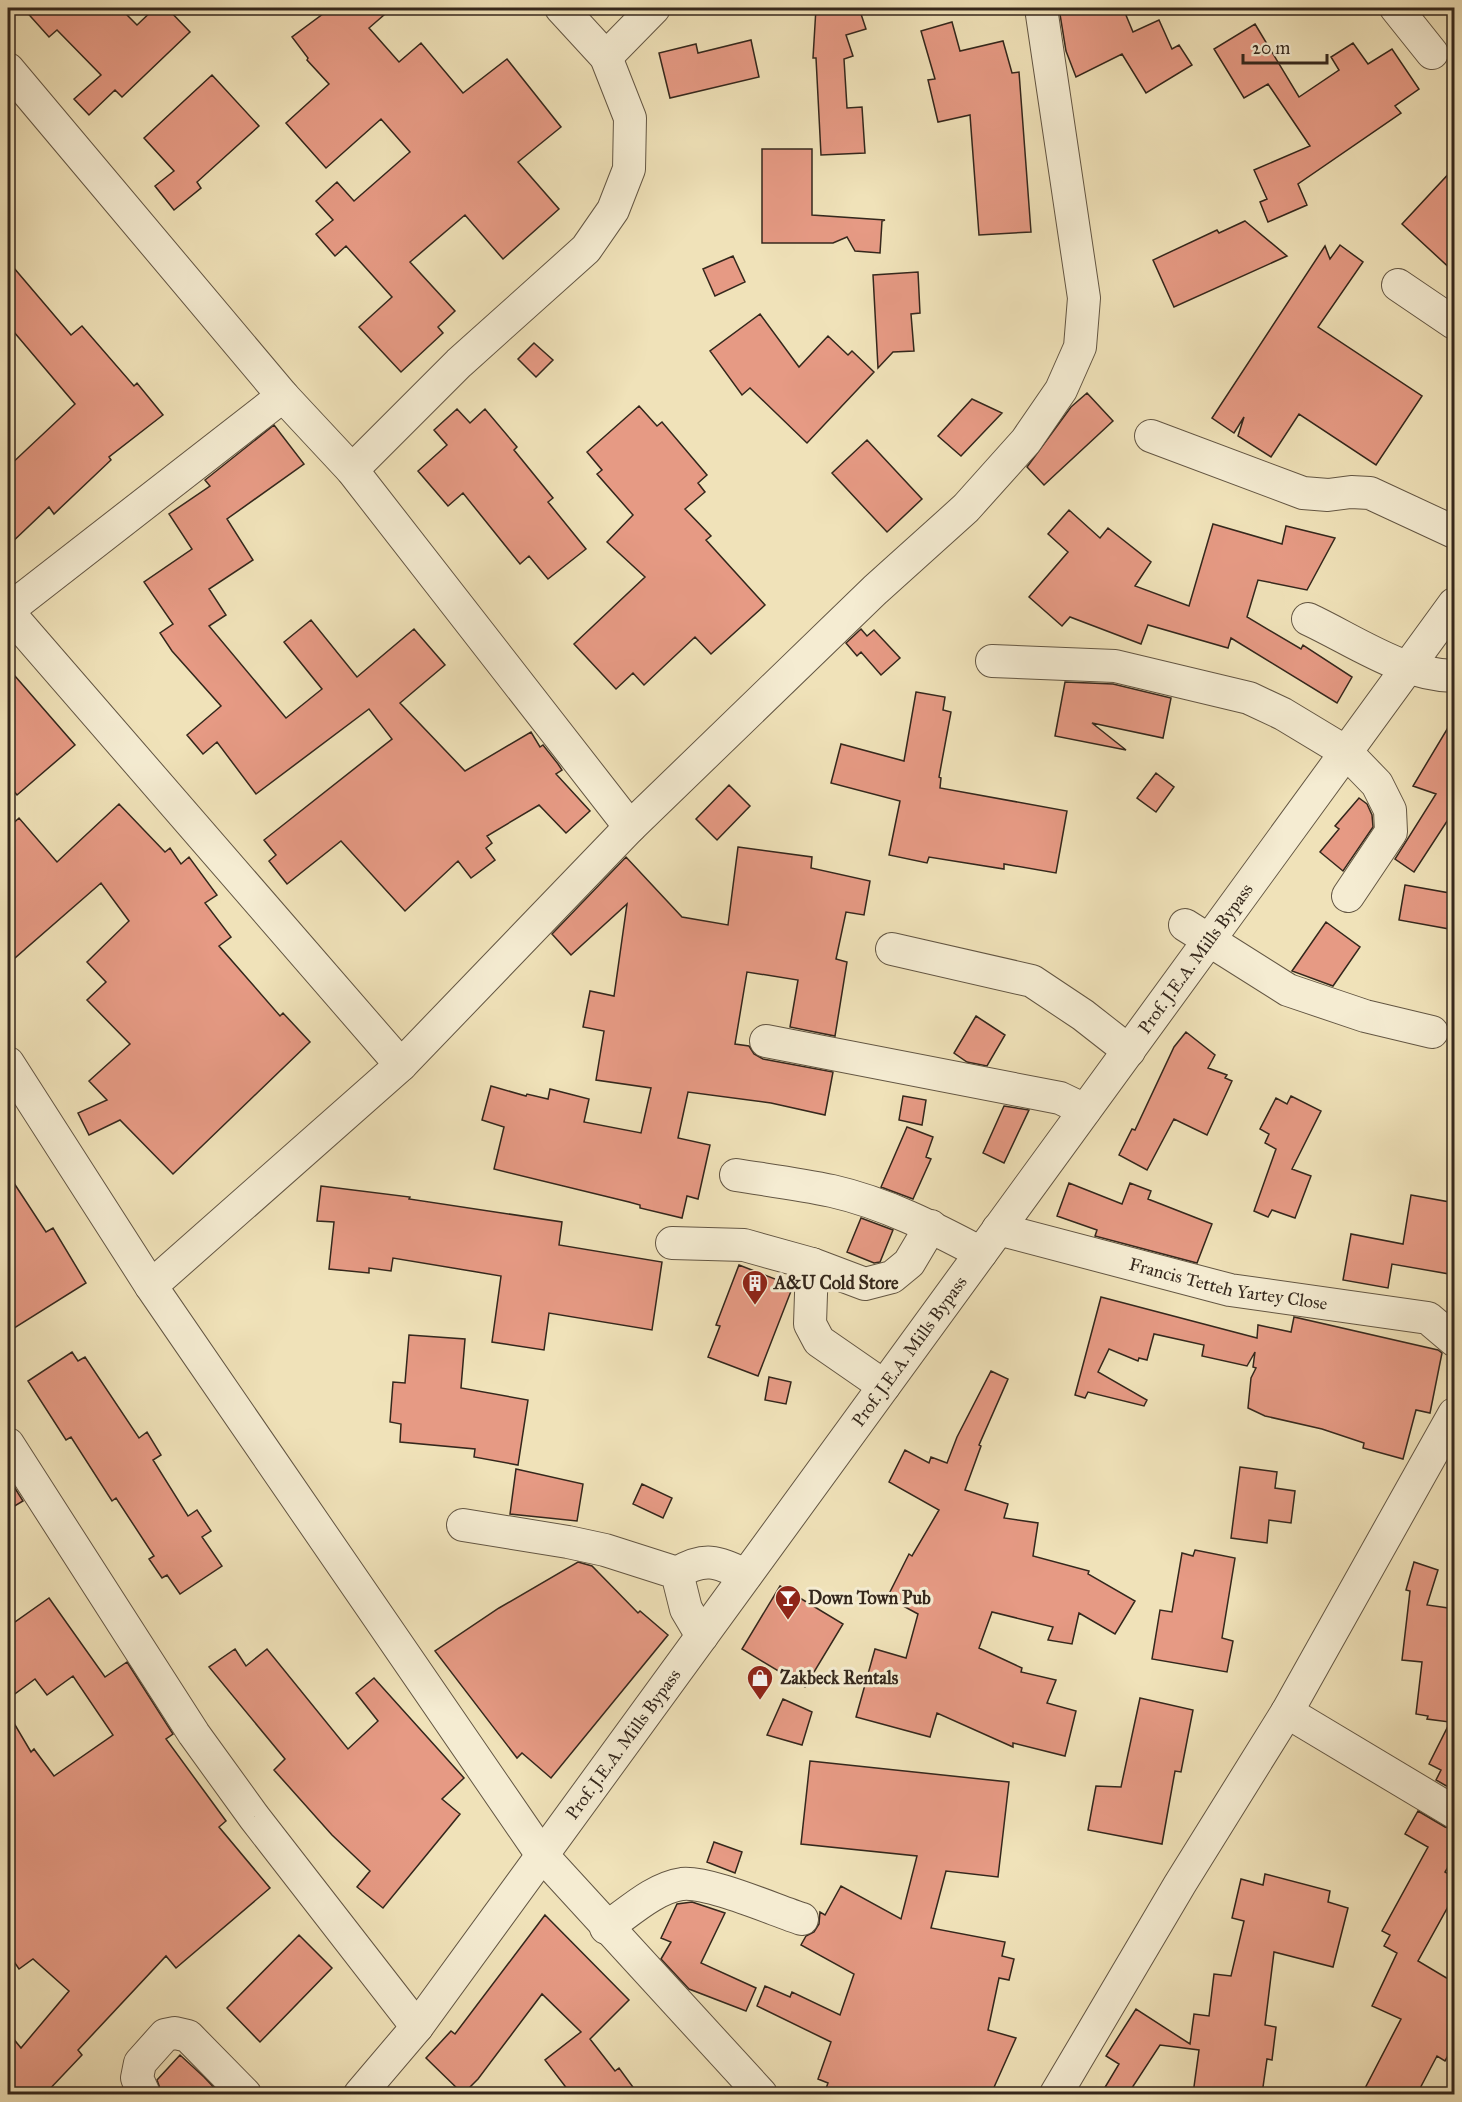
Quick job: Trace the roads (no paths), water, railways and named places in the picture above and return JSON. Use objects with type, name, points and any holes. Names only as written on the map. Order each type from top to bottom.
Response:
[{"type":"street","points":[[352,470],[459,363],[586,249],[613,210],[628,169],[630,118],[606,57],[561,8]]},
{"type":"street","points":[[606,57],[654,8]]},
{"type":"street","points":[[152,1286],[401,1065],[630,827],[875,590],[966,508],[1026,441],[1061,390],[1080,347],[1084,298],[1041,8]]},
{"type":"street","points":[[1396,8],[1432,53]]},
{"type":"street","points":[[8,69],[282,396],[352,470],[630,827]]},
{"type":"street","points":[[1398,285],[1455,323]]},
{"type":"street","points":[[282,396],[8,611],[401,1065]]},
{"type":"street","points":[[1151,436],[1303,493],[1328,495],[1351,492],[1370,493],[1455,532]]},
{"type":"street","name":"Prof. J.E.A. Mills Bypass","points":[[360,2094],[417,2026],[1129,1050],[1197,933],[1346,752],[1455,604]]},
{"type":"street","points":[[1308,619],[1380,657],[1443,676],[1455,676]]},
{"type":"street","points":[[992,661],[1115,666],[1249,698],[1283,714],[1346,752],[1377,784],[1392,822],[1391,832],[1348,896]]},
{"type":"street","points":[[1197,933],[1288,990],[1365,1016],[1432,1032]]},
{"type":"street","points":[[892,949],[1032,981],[1083,1015],[1129,1050]]},
{"type":"street","points":[[766,1041],[1060,1098],[1085,1110]]},
{"type":"street","points":[[8,1063],[152,1286],[542,1855],[606,1928],[760,2094]]},
{"type":"street","name":"Francis Tetteh Yartey Close","points":[[736,1175],[831,1191],[866,1200],[931,1226],[990,1241],[1230,1290],[1428,1318],[1455,1340]]},
{"type":"street","points":[[672,1244],[744,1245],[812,1264],[866,1284],[892,1277],[909,1263],[931,1226]]},
{"type":"street","points":[[812,1264],[810,1324],[819,1341],[884,1386]]},
{"type":"street","points":[[1056,2094],[1180,1884],[1287,1712],[1455,1414]]},
{"type":"street","points":[[8,1444],[194,1734],[254,1817],[417,2026]]},
{"type":"street","points":[[463,1525],[596,1548],[677,1573],[706,1561],[720,1563],[746,1575]]},
{"type":"street","points":[[677,1573],[686,1609],[702,1636]]},
{"type":"street","points":[[1287,1712],[1455,1812]]},
{"type":"street","points":[[606,1928],[657,1893],[682,1884],[704,1887],[802,1919]]},
{"type":"street","points":[[144,2094],[137,2078],[140,2063],[165,2035],[175,2032],[188,2036],[244,2094]]},
{"type":"place","name":"A&U Cold Store","points":[[755,1306]]},
{"type":"place","name":"Down Town Pub","points":[[788,1621]]},
{"type":"place","name":"Zakbeck Rentals","points":[[760,1701]]}]
